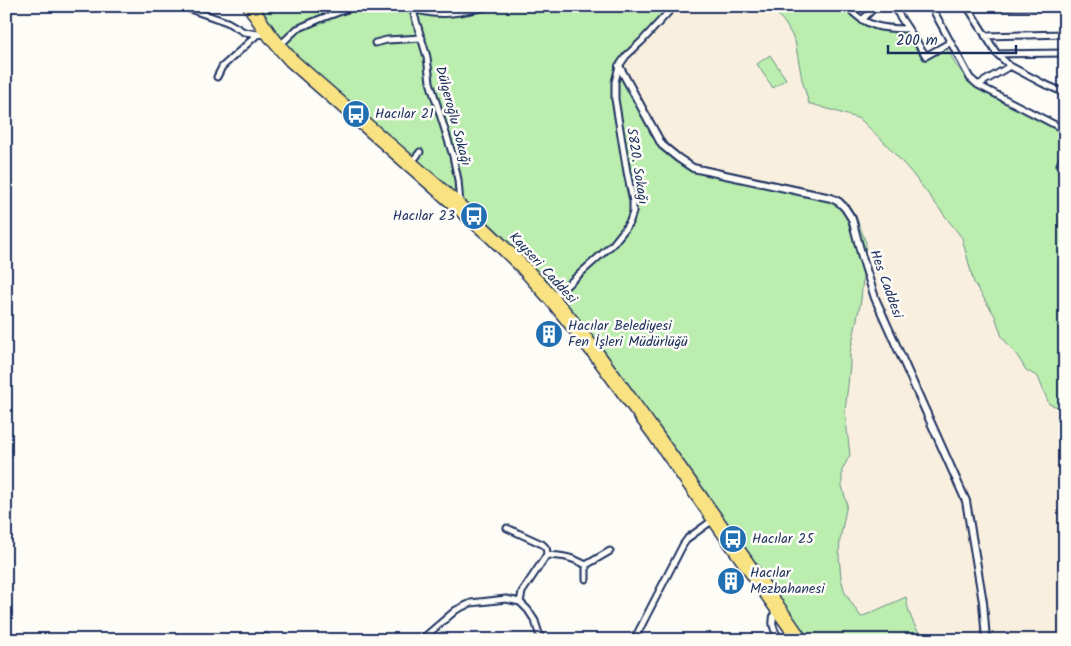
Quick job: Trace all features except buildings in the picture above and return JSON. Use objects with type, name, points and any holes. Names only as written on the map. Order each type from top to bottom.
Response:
[{"type":"main road","points":[[247,6],[264,33]]},
{"type":"main road","points":[[254,6],[264,33]]},
{"type":"main road","name":"Kayseri Caddesi","points":[[264,33],[280,44],[336,97],[460,204],[516,256],[554,297],[585,334],[628,392],[796,640]]},
{"type":"main road","name":"Kayseri Caddesi","points":[[264,33],[289,62],[488,237],[520,268],[595,358],[804,640]]},
{"type":"street","points":[[182,6],[227,22],[244,32],[264,33]]},
{"type":"street","points":[[280,44],[297,29],[355,6]]},
{"type":"street","points":[[414,7],[428,12],[443,13],[461,12],[491,6]]},
{"type":"street","points":[[619,66],[626,56],[674,6]]},
{"type":"street","points":[[847,6],[862,20],[874,26],[908,30]]},
{"type":"street","points":[[862,20],[876,6]]},
{"type":"street","points":[[893,6],[926,56],[951,42]]},
{"type":"street","points":[[931,6],[970,78],[978,85],[1065,130]]},
{"type":"street","points":[[1064,91],[1042,83],[1010,66],[996,54],[968,6],[1065,6]]},
{"type":"street","name":"Dülgeroğlu Sokağı","points":[[414,7],[414,14],[427,57],[430,82],[458,180],[460,204]]},
{"type":"street","points":[[217,77],[222,67],[264,33]]},
{"type":"street","points":[[985,36],[1065,34]]},
{"type":"street","points":[[375,43],[387,40],[422,38]]},
{"type":"street","points":[[996,54],[1065,53]]},
{"type":"street","name":"5820. Sokağı","points":[[554,297],[613,244],[625,229],[633,212],[633,201],[626,172],[615,99],[615,82],[619,66]]},
{"type":"street","name":"Hes Caddesi","points":[[619,66],[662,145],[685,163],[693,168],[831,198],[845,208],[852,219],[875,298],[966,500],[984,602],[986,640]]},
{"type":"street","points":[[978,85],[1010,66]]},
{"type":"street","points":[[412,162],[420,152]]},
{"type":"street","points":[[1065,153],[1060,165],[1065,176]]},
{"type":"street","points":[[634,640],[683,545],[688,538],[715,518]]},
{"type":"street","points":[[507,528],[542,544],[546,548],[546,555],[522,592],[520,602]]},
{"type":"street","points":[[586,565],[610,550]]},
{"type":"street","points":[[546,555],[573,558],[586,565]]},
{"type":"street","points":[[586,565],[586,578]]},
{"type":"street","points":[[421,640],[456,610],[471,603],[506,599],[520,602],[528,610],[535,621],[541,640]]},
{"type":"street","points":[[775,610],[772,625],[781,640]]},
{"type":"shaded area","points":[[678,6],[770,6],[785,23],[795,41],[802,80],[809,104],[860,119],[903,162],[962,238],[974,283],[995,316],[1002,337],[1026,370],[1038,377],[1049,404],[1058,407],[1065,421],[1065,640],[924,640],[913,622],[908,610],[906,597],[861,617],[845,593],[841,578],[839,556],[847,505],[842,486],[842,470],[850,455],[845,412],[850,353],[861,300],[866,243],[853,212],[840,197],[811,189],[691,164],[665,144],[623,69],[623,64]]},
{"type":"green space","points":[[248,6],[678,6],[623,64],[665,144],[691,164],[811,189],[840,197],[848,204],[856,216],[866,243],[861,300],[850,353],[845,412],[850,455],[842,470],[842,486],[847,504],[840,540],[841,578],[845,593],[861,617],[906,597],[912,620],[924,640],[799,640],[558,308],[336,101]]},
{"type":"green space","points":[[770,6],[845,6],[857,19],[872,27],[906,33],[923,60],[947,49],[956,65],[972,85],[1065,133],[1065,421],[1058,407],[1049,404],[1038,377],[1026,370],[1002,337],[995,316],[974,283],[962,238],[911,172],[860,119],[809,104],[802,80],[795,41],[785,23]]},
{"type":"green space","points":[[770,55],[786,79],[773,88],[757,64]]},
{"type":"place","name":"Hacılar 21","points":[[356,114]]},
{"type":"place","name":"Hacılar 23","points":[[474,216]]},
{"type":"place","name":"Hacılar Belediyesi Fen İşleri Müdürlüğü","points":[[549,334]]},
{"type":"place","name":"Hacılar 25","points":[[733,539]]},
{"type":"place","name":"Hacılar Mezbahanesi","points":[[731,581]]}]
